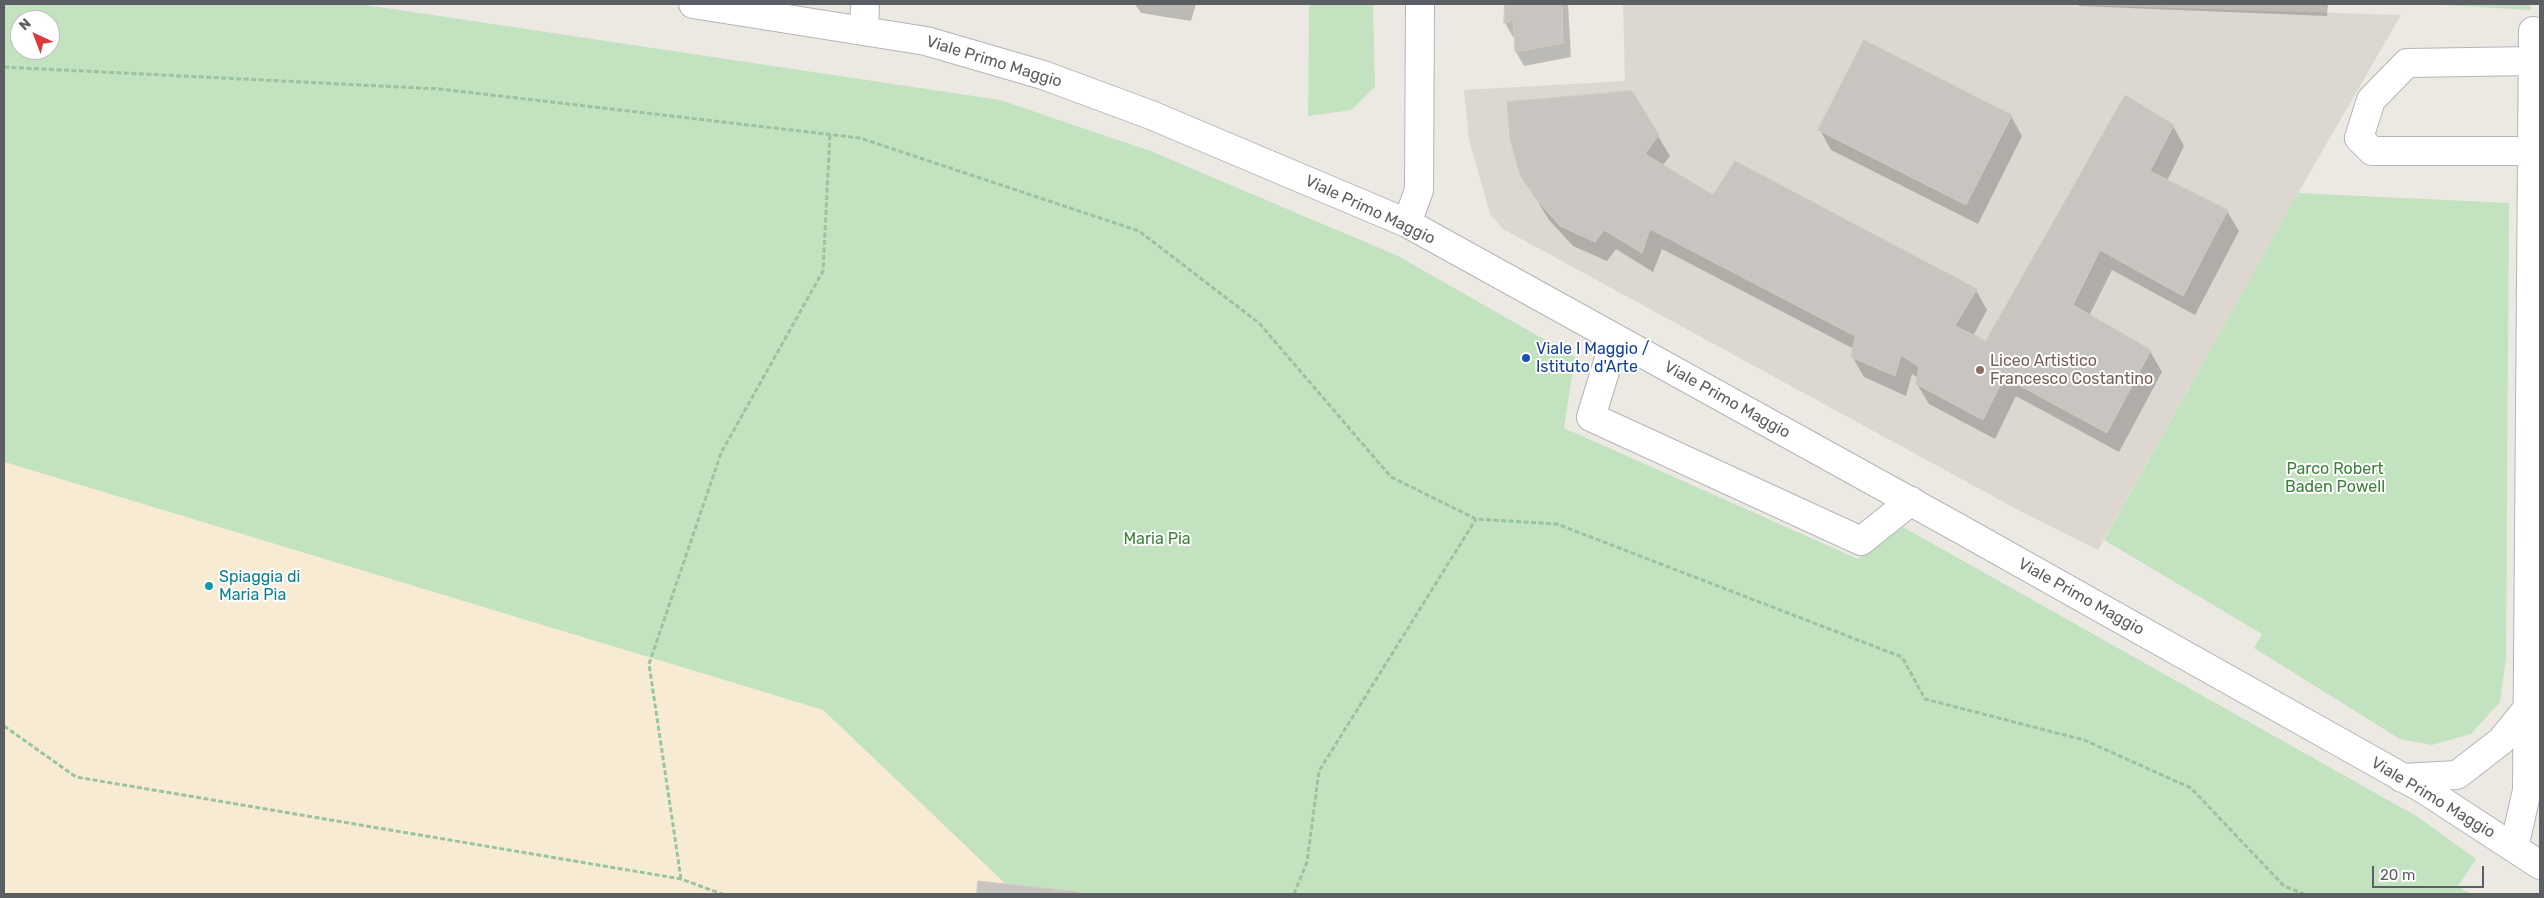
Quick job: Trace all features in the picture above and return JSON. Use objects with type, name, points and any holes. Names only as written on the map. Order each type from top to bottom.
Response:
[{"type":"street","name":"Viale Primo Maggio","points":[[693,4],[802,12],[864,31],[926,41],[1043,75],[1151,114],[1407,223],[1911,501],[2402,778],[2540,865]]},
{"type":"street","points":[[864,31],[865,4]]},
{"type":"street","points":[[1407,223],[1419,190],[1420,4]]},
{"type":"street","points":[[2514,848],[2528,790],[2527,709],[2535,569],[2533,31]]},
{"type":"street","points":[[2532,151],[2372,151],[2359,138],[2371,100],[2407,63],[2533,61]]},
{"type":"street","points":[[1615,339],[1591,417],[1861,542],[1911,501]]},
{"type":"street","points":[[2402,778],[2457,774],[2501,742],[2527,709]]},
{"type":"street","points":[[2527,709],[2540,738]]},
{"type":"street","points":[[2514,848],[2540,827]]},
{"type":"path","points":[[4,67],[440,89],[860,138],[1139,230],[1260,323],[1391,477],[1476,519],[1557,524],[1902,657],[1926,699],[2084,740],[2191,788],[2284,886],[2304,894]]},
{"type":"path","points":[[681,880],[648,664],[721,453],[823,271],[830,134]]},
{"type":"path","points":[[1294,894],[1307,862],[1319,771],[1476,519]]},
{"type":"path","points":[[4,726],[76,778],[681,880],[722,894]]},
{"type":"shaded area","name":"Liceo Artistico Francesco Costantino","points":[[1623,4],[2038,4],[2401,15],[2298,193],[2098,550],[2020,511],[1503,229],[1490,214],[1469,140],[1464,90],[1625,81]]},
{"type":"green space","name":"Maria Pia","points":[[4,4],[359,4],[1000,100],[1153,152],[1398,256],[1575,357],[1564,428],[1858,559],[1903,527],[2418,817],[2476,859],[2458,886],[2471,894],[1016,894],[823,710],[4,462]]},
{"type":"green space","points":[[1309,4],[1373,4],[1375,87],[1351,110],[1308,116]]},
{"type":"green space","points":[[2425,4],[2531,4],[2531,10]]},
{"type":"green space","name":"Parco Robert Baden Powell","points":[[2298,193],[2509,203],[2506,658],[2500,702],[2471,734],[2432,745],[2400,739],[2254,648],[2262,634],[2104,540]]},
{"type":"sand","name":"Spiaggia di Maria Pia","points":[[4,462],[823,710],[1016,894],[4,894]]},
{"type":"building","points":[[1505,4],[1562,4],[1563,43],[1515,52],[1513,20],[1504,23]]},
{"type":"building","points":[[1864,40],[2012,115],[1966,205],[1818,130]]},
{"type":"building","points":[[1632,91],[1659,135],[1645,154],[1713,195],[1735,161],[1977,289],[1955,326],[1986,341],[2125,95],[2174,125],[2150,171],[2228,210],[2183,296],[2100,250],[2073,305],[2151,350],[2107,433],[2004,377],[1983,420],[1916,384],[1919,367],[1901,355],[1895,376],[1851,357],[1855,336],[1650,229],[1642,253],[1604,230],[1595,242],[1560,226],[1536,199],[1520,175],[1510,139],[1507,102]]},
{"type":"building","points":[[978,881],[1079,892],[1079,894],[977,894]]},
{"type":"place","name":"Viale I Maggio / Istituto d'Arte","points":[[1526,358]]},
{"type":"place","name":"Liceo Artistico Francesco Costantino","points":[[1980,370]]},
{"type":"place","name":"Spiaggia di Maria Pia","points":[[209,586]]}]
